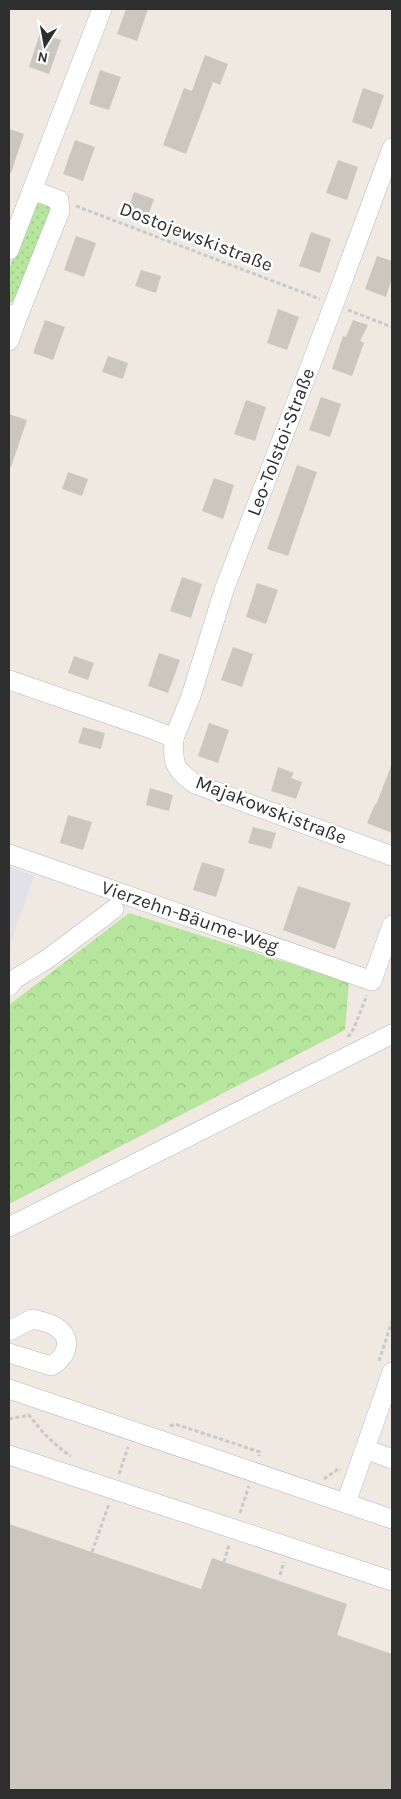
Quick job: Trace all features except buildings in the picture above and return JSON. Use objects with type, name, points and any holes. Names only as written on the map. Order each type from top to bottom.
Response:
[{"type":"street","points":[[9,250],[102,9]]},
{"type":"street","name":"Leo-Tolstoi-Straße","points":[[174,738],[191,696],[224,590],[331,314],[392,148]]},
{"type":"street","points":[[9,341],[13,318],[60,211],[59,200],[32,190]]},
{"type":"street","points":[[9,680],[174,738]]},
{"type":"street","name":"Majakowskistraße","points":[[174,738],[173,760],[181,773],[195,784],[392,856]]},
{"type":"street","name":"Vierzehn-Bäume-Weg","points":[[9,854],[372,981]]},
{"type":"street","points":[[9,986],[15,979],[46,960],[114,909]]},
{"type":"street","points":[[372,981],[392,925]]},
{"type":"street","points":[[9,1227],[392,1034]]},
{"type":"street","points":[[9,1331],[32,1319],[55,1326],[66,1338],[67,1347],[59,1362],[51,1366],[9,1353]]},
{"type":"street","points":[[346,1503],[392,1372]]},
{"type":"street","points":[[9,1389],[392,1519]]},
{"type":"street","points":[[365,1450],[392,1459]]},
{"type":"street","points":[[9,1455],[392,1581]]},
{"type":"path","name":"Dostojewskistraße","points":[[59,200],[324,301]]},
{"type":"path","points":[[341,307],[392,327]]},
{"type":"path","points":[[347,1039],[354,1028],[372,981]]},
{"type":"path","points":[[9,1419],[29,1415],[41,1432],[74,1458]]},
{"type":"path","points":[[111,1474],[118,1477]]},
{"type":"shaded area","points":[[9,867],[34,876],[9,948]]},
{"type":"green space","points":[[41,198],[48,201],[53,210],[18,301],[9,302],[9,269],[34,204]]},
{"type":"green space","points":[[129,913],[349,982],[345,1030],[9,1204],[9,1005]]}]
